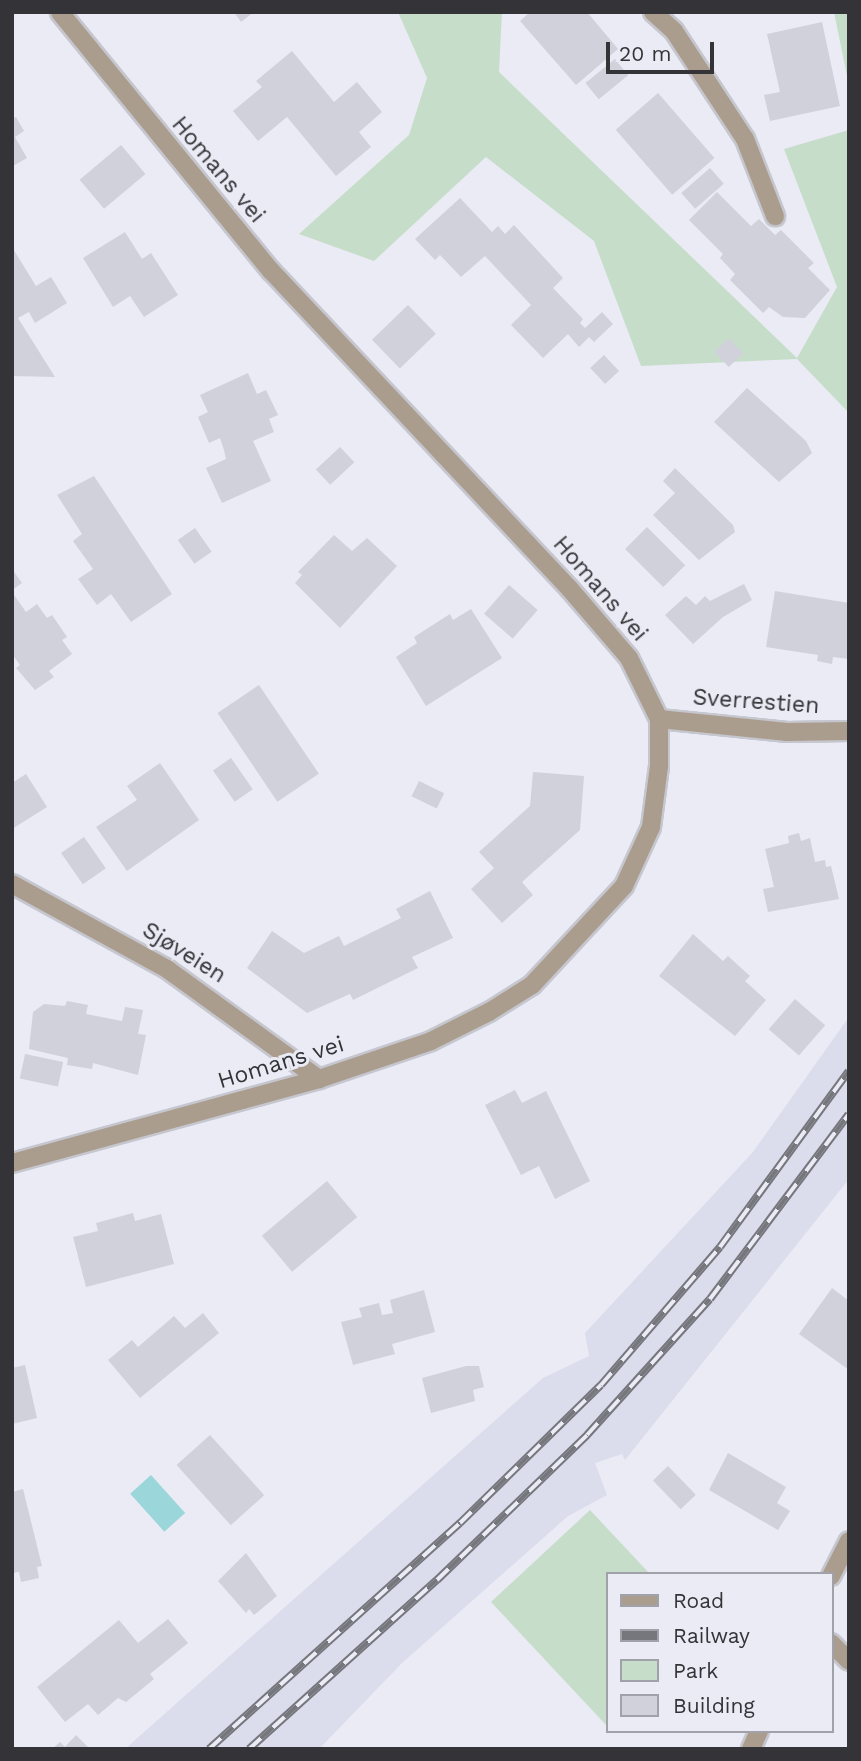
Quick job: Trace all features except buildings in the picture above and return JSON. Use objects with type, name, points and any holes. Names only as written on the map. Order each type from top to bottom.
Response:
[{"type":"street","name":"Homans vei","points":[[12,1163],[319,1079],[431,1041],[489,1012],[532,985],[583,934],[624,886],[650,827],[659,766],[659,719],[629,658],[569,588],[271,271],[60,12]]},
{"type":"street","points":[[653,12],[674,31],[746,139],[775,216]]},
{"type":"street","name":"Sverrestien","points":[[659,719],[787,732],[849,731]]},
{"type":"street","name":"Sjøveien","points":[[12,884],[167,969],[319,1079]]},
{"type":"street","points":[[833,1572],[849,1541]]},
{"type":"street","points":[[833,1645],[849,1661]]},
{"type":"street","points":[[751,1749],[758,1733]]},
{"type":"shaded area","points":[[849,1017],[849,1179],[625,1460],[622,1454],[595,1463],[607,1495],[568,1516],[402,1663],[319,1749],[125,1749],[543,1378],[589,1356],[585,1333],[753,1152]]},
{"type":"green space","points":[[398,12],[502,12],[499,72],[797,358],[837,287],[784,149],[849,130],[849,413],[797,359],[641,366],[594,241],[486,157],[374,261],[299,234],[409,135],[427,78]]},
{"type":"green space","points":[[834,12],[849,12],[849,86]]},
{"type":"green space","points":[[590,1510],[648,1572],[606,1572],[606,1725],[491,1602]]},
{"type":"water","points":[[151,1475],[185,1513],[164,1532],[130,1494]]},
{"type":"railway","points":[[209,1749],[460,1523],[601,1385],[720,1247],[849,1071]]},
{"type":"railway","points":[[249,1749],[437,1580],[587,1435],[710,1299],[849,1114]]}]
